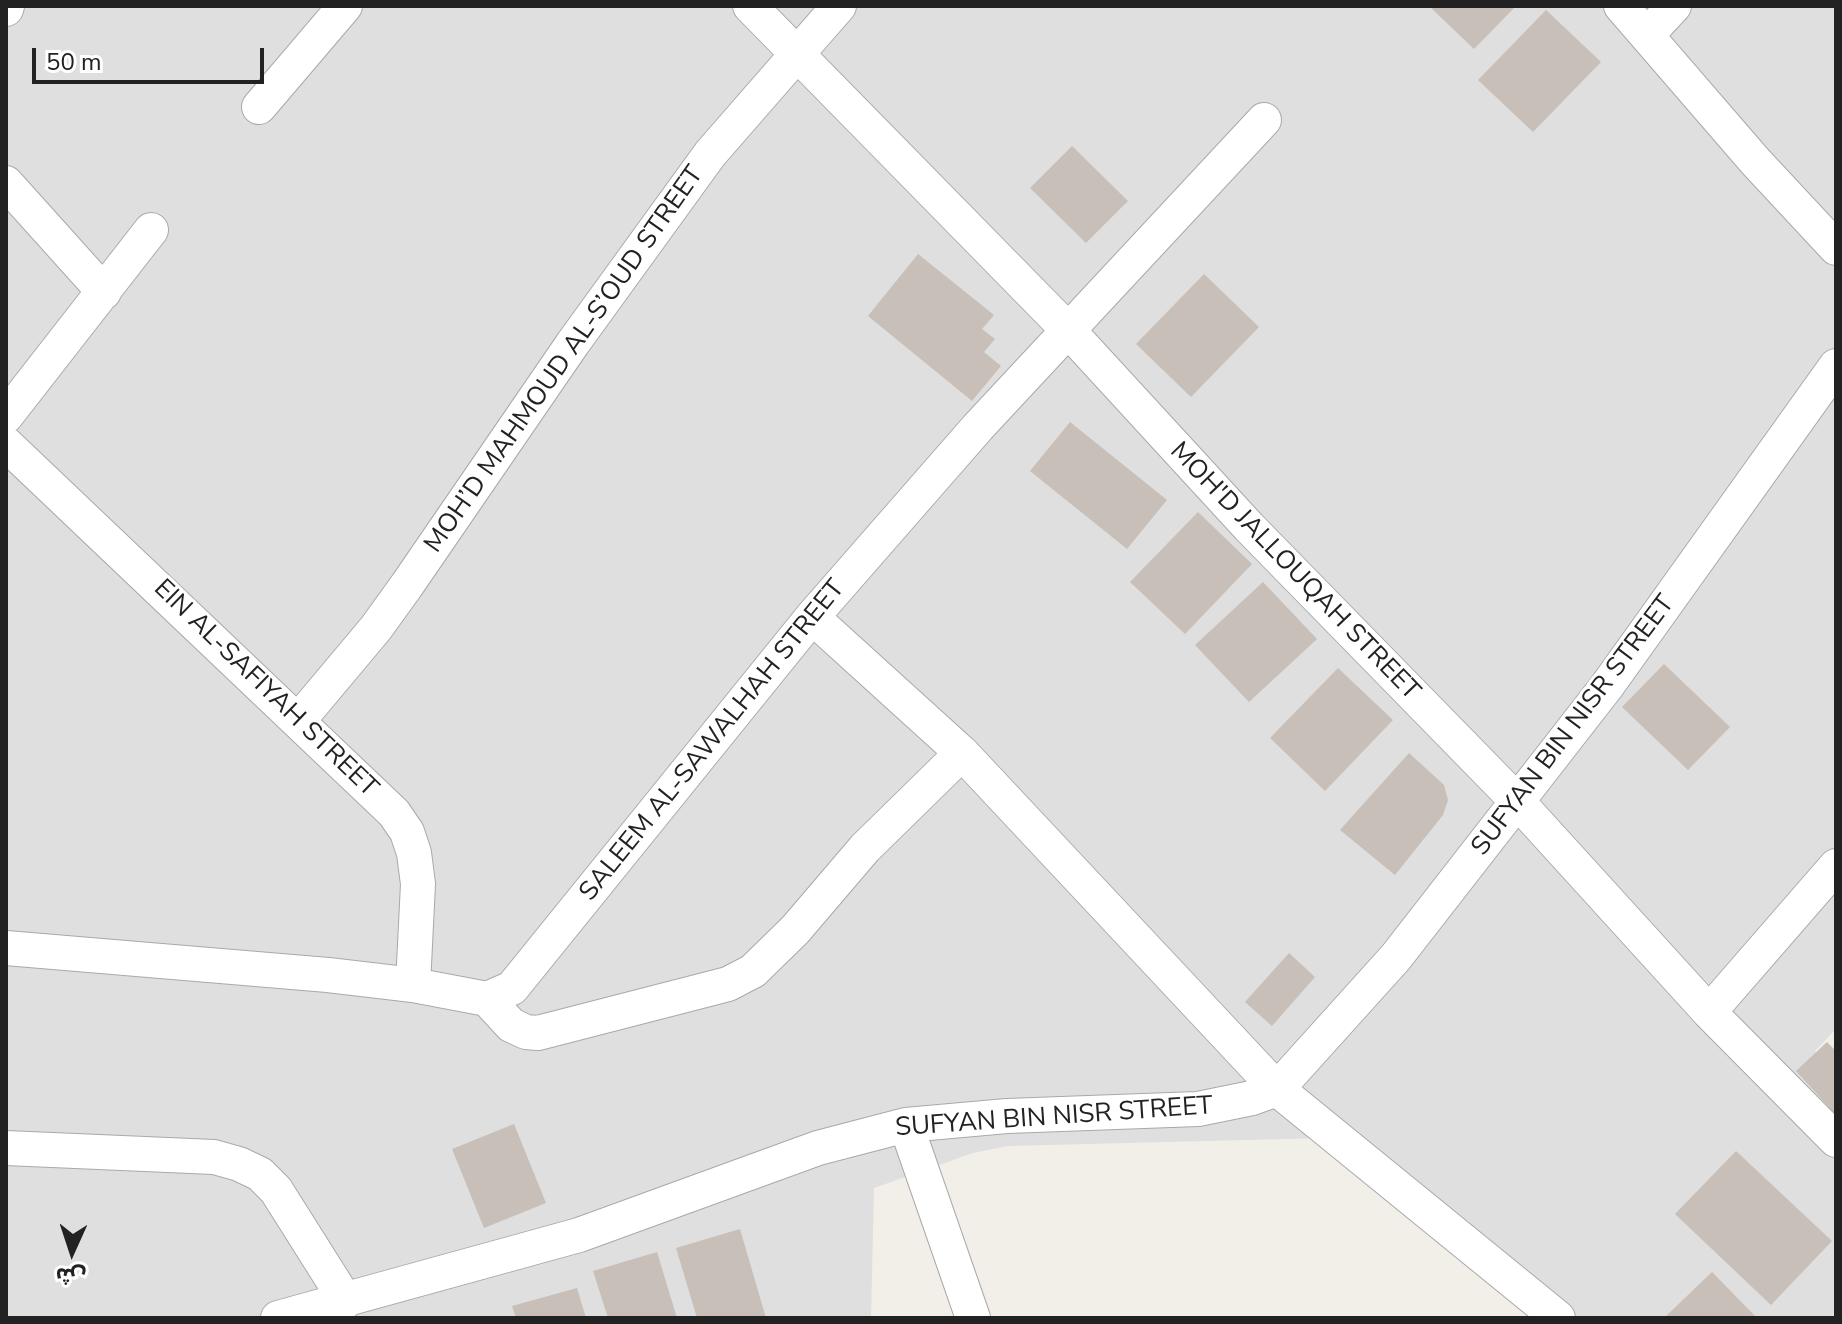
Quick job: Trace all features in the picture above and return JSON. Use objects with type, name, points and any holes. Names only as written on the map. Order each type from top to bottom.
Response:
[{"type":"street","points":[[259,107],[345,6]]},
{"type":"street","name":"MOH'D JALLOUQAH STREET","points":[[750,6],[1067,329],[1238,515],[1517,801],[1709,1012],[1836,1140]]},
{"type":"street","name":"MOH’D MAHMOUD AL-S’OUD STREET","points":[[298,721],[376,628],[573,343],[710,154],[839,6]]},
{"type":"street","points":[[1621,6],[1755,161],[1836,248]]},
{"type":"street","points":[[1647,35],[1674,6]]},
{"type":"street","name":"SALEEM AL-SAWALHAH STREET","points":[[487,999],[512,988],[812,617],[1067,329],[1264,120]]},
{"type":"street","points":[[6,183],[104,292]]},
{"type":"street","points":[[6,416],[151,230]]},
{"type":"street","name":"SUFYAN BIN NISR STREET","points":[[278,1318],[579,1235],[818,1148],[906,1125],[1007,1116],[1198,1109],[1252,1098],[1277,1089],[1396,957],[1607,686],[1836,366]]},
{"type":"street","name":"EIN AL-SAFIYAH STREET","points":[[6,444],[394,813],[407,832],[414,853],[418,884],[413,985]]},
{"type":"street","points":[[812,617],[962,753],[1277,1089],[1558,1318]]},
{"type":"street","points":[[7,948],[413,985],[487,999],[511,1025],[526,1032],[538,1033],[728,984],[753,971],[772,955],[865,848],[962,753]]},
{"type":"street","points":[[1709,1012],[1836,866]]},
{"type":"street","points":[[906,1125],[973,1318]]},
{"type":"street","points":[[6,1148],[214,1157],[239,1164],[260,1174],[276,1190],[346,1301]]},
{"type":"shaded area","points":[[6,6],[1836,6],[1836,1029],[1815,1051],[1836,1082],[1836,1314],[1830,1318],[1536,1318],[1326,1138],[1008,1146],[973,1153],[874,1188],[871,1318],[6,1318]]},
{"type":"building","points":[[1429,6],[1516,6],[1474,49]]},
{"type":"building","points":[[1546,10],[1601,62],[1533,132],[1478,80]]},
{"type":"building","points":[[1072,146],[1128,201],[1086,243],[1030,188]]},
{"type":"building","points":[[918,254],[994,315],[982,329],[995,339],[984,352],[1001,366],[972,401],[868,316]]},
{"type":"building","points":[[1204,274],[1259,327],[1191,397],[1136,344]]},
{"type":"building","points":[[1070,422],[1167,500],[1127,549],[1030,471]]},
{"type":"building","points":[[1198,512],[1252,564],[1185,634],[1130,582]]},
{"type":"building","points":[[1263,582],[1317,639],[1249,702],[1195,645]]},
{"type":"building","points":[[1664,664],[1730,727],[1688,770],[1622,707]]},
{"type":"building","points":[[1338,668],[1393,720],[1325,791],[1270,738]]},
{"type":"building","points":[[1409,753],[1444,785],[1448,800],[1443,815],[1395,875],[1340,830]]},
{"type":"building","points":[[1289,953],[1315,977],[1272,1026],[1245,1002]]},
{"type":"building","points":[[1827,1042],[1836,1051],[1836,1115],[1796,1071]]},
{"type":"building","points":[[514,1124],[546,1203],[484,1228],[452,1149]]},
{"type":"building","points":[[1736,1151],[1832,1241],[1771,1305],[1675,1214]]},
{"type":"building","points":[[740,1229],[766,1318],[697,1318],[676,1248]]},
{"type":"building","points":[[657,1252],[677,1318],[608,1318],[593,1271]]},
{"type":"building","points":[[1712,1272],[1757,1318],[1664,1318]]},
{"type":"building","points":[[577,1288],[586,1318],[516,1318],[512,1306]]}]
